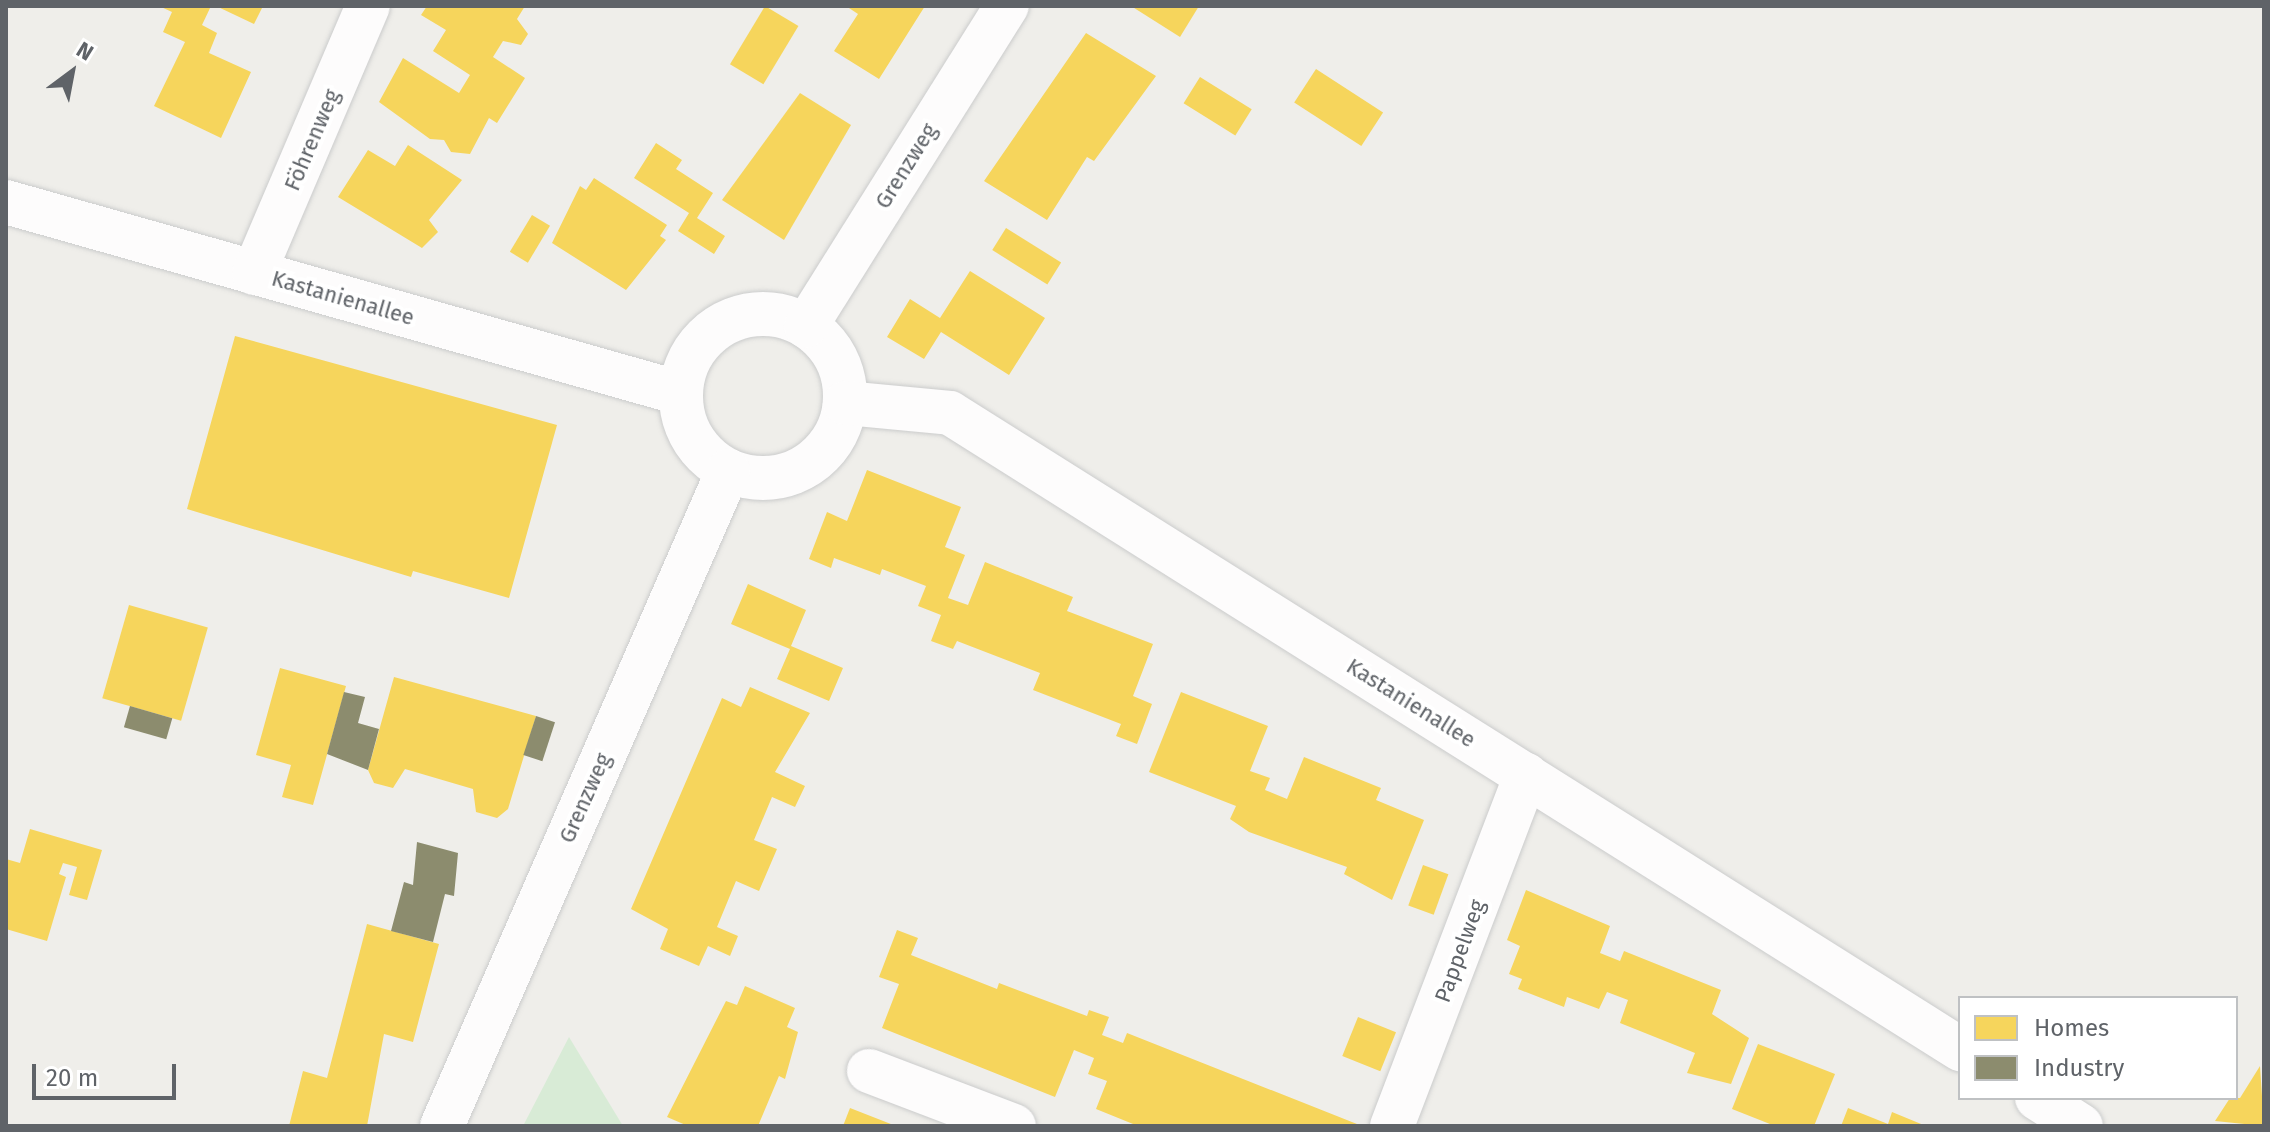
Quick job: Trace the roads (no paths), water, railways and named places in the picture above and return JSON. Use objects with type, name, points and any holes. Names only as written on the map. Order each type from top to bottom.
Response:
[{"type":"street","name":"Föhrenweg","points":[[254,273],[368,6]]},
{"type":"street","name":"Grenzweg","points":[[806,326],[1007,6]]},
{"type":"street","name":"Kastanienallee","points":[[6,202],[680,393]]},
{"type":"street","points":[[765,315],[806,326],[836,359],[845,403],[833,438],[808,466],[760,479],[728,471],[694,442],[680,393],[701,341],[724,323],[765,315]]},
{"type":"street","name":"Kastanienallee","points":[[845,403],[950,413],[1958,1048]]},
{"type":"street","name":"Grenzweg","points":[[442,1126],[728,471]]},
{"type":"street","name":"Pappelweg","points":[[1392,1126],[1526,775]]},
{"type":"street","points":[[869,1071],[1014,1126]]},
{"type":"street","points":[[2040,1100],[2081,1126]]}]
